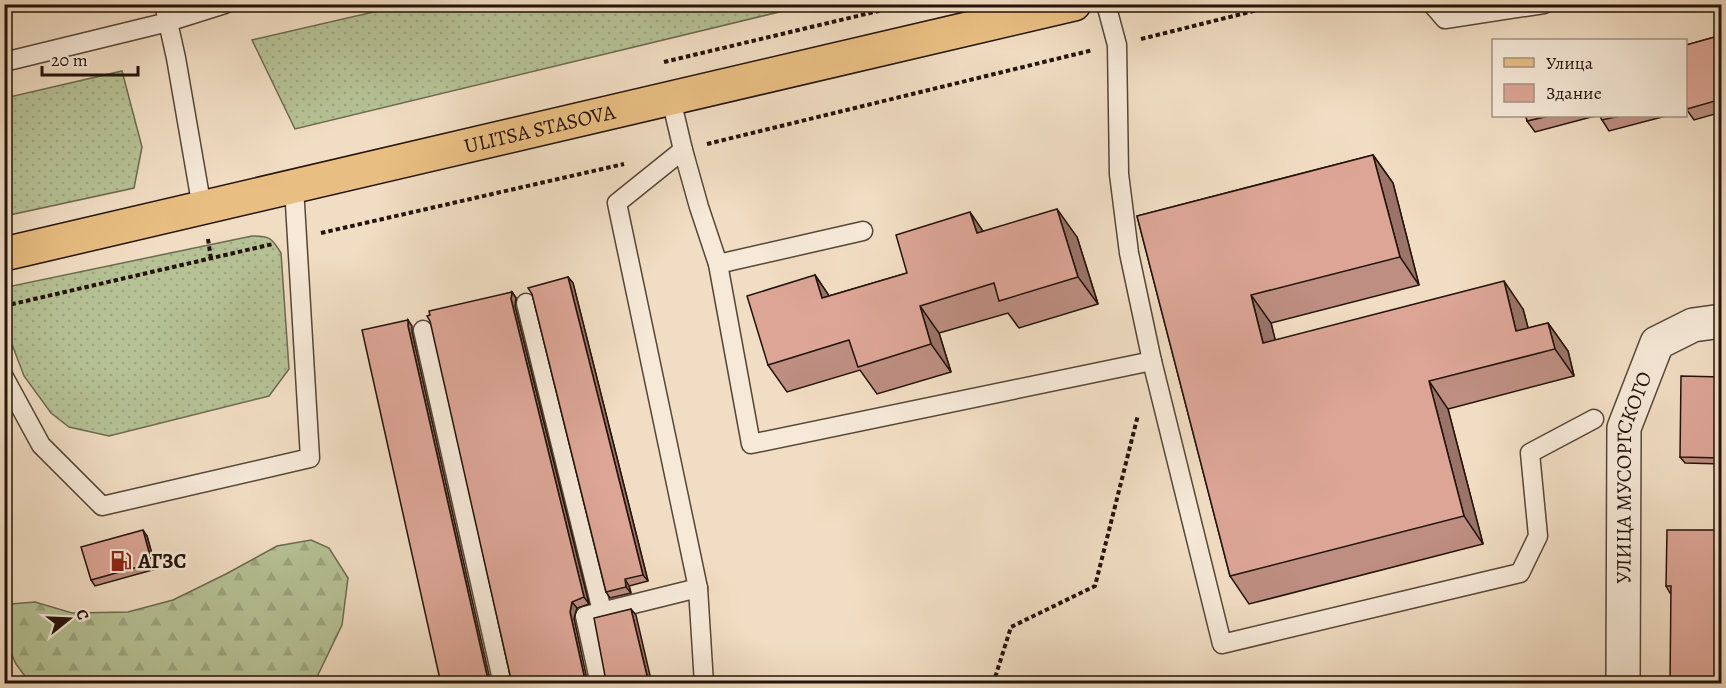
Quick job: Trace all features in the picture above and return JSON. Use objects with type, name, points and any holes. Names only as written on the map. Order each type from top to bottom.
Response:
[{"type":"main road","name":"ULITSA STASOVA","points":[[4,254],[1074,4]]},
{"type":"street","name":"УЛИЦА МУСОРГСКОГО","points":[[1623,684],[1624,428],[1657,343],[1693,325],[1722,321]]},
{"type":"lane","points":[[4,62],[166,13],[225,4]]},
{"type":"lane","points":[[1106,4],[1117,45],[1119,174],[1129,254],[1152,361],[1222,644],[1520,573],[1538,536],[1530,453],[1594,419]]},
{"type":"lane","points":[[1432,4],[1445,19],[1544,4]]},
{"type":"lane","points":[[166,13],[202,208]]},
{"type":"lane","points":[[671,99],[699,207],[718,264],[751,444],[1152,361]]},
{"type":"lane","points":[[683,150],[617,202],[698,588],[704,684]]},
{"type":"lane","points":[[4,377],[41,445],[102,506],[310,458],[294,187]]},
{"type":"lane","points":[[718,264],[863,231]]},
{"type":"lane","points":[[526,303],[602,611]]},
{"type":"lane","points":[[423,330],[503,684]]},
{"type":"lane","points":[[600,684],[585,616],[698,588]]},
{"type":"path","points":[[664,62],[908,4]]},
{"type":"path","points":[[683,150],[1282,4]]},
{"type":"path","points":[[4,306],[624,163]]},
{"type":"path","points":[[993,684],[1011,627],[1095,586],[1152,361]]},
{"type":"green space","points":[[404,5],[808,5],[295,129],[252,40]]},
{"type":"green space","points":[[122,71],[142,147],[134,188],[5,216],[5,98]]},
{"type":"green space","points":[[252,236],[270,239],[281,253],[289,369],[269,396],[109,436],[69,427],[51,413],[24,376],[10,339],[6,316],[7,287]]},
{"type":"green space","points":[[311,540],[329,548],[348,578],[342,625],[314,683],[30,683],[16,664],[7,644],[5,612],[11,604],[35,602],[72,613],[128,612],[173,600],[277,546]]},
{"type":"building","points":[[1722,35],[1722,99],[1687,109],[1687,45]]},
{"type":"building","points":[[1526,117],[1545,117],[1527,121]]},
{"type":"building","points":[[1373,155],[1400,257],[1251,295],[1263,343],[1504,281],[1516,331],[1548,323],[1555,349],[1429,381],[1464,516],[1230,576],[1137,216]]},
{"type":"building","points":[[1057,209],[1078,277],[999,301],[994,283],[920,306],[931,344],[858,367],[849,340],[768,365],[747,296],[815,275],[822,298],[907,273],[896,235],[970,212],[977,233]]},
{"type":"building","points":[[568,277],[643,575],[625,579],[626,587],[606,592],[532,294],[528,288]]},
{"type":"building","points":[[512,292],[511,299],[584,597],[572,602],[570,612],[586,684],[508,684],[510,675],[427,316],[430,315],[429,311]]},
{"type":"building","points":[[408,320],[489,684],[441,684],[362,330]]},
{"type":"building","points":[[1681,376],[1722,377],[1722,458],[1680,457]]},
{"type":"building","name":"АГЗС","points":[[143,530],[152,563],[91,580],[81,547]]},
{"type":"building","points":[[1667,530],[1722,530],[1722,684],[1670,684],[1671,586],[1666,586]]},
{"type":"building","points":[[631,609],[649,684],[605,684],[594,618]]},
{"type":"place","name":"АГЗС","points":[[121,561]]}]
